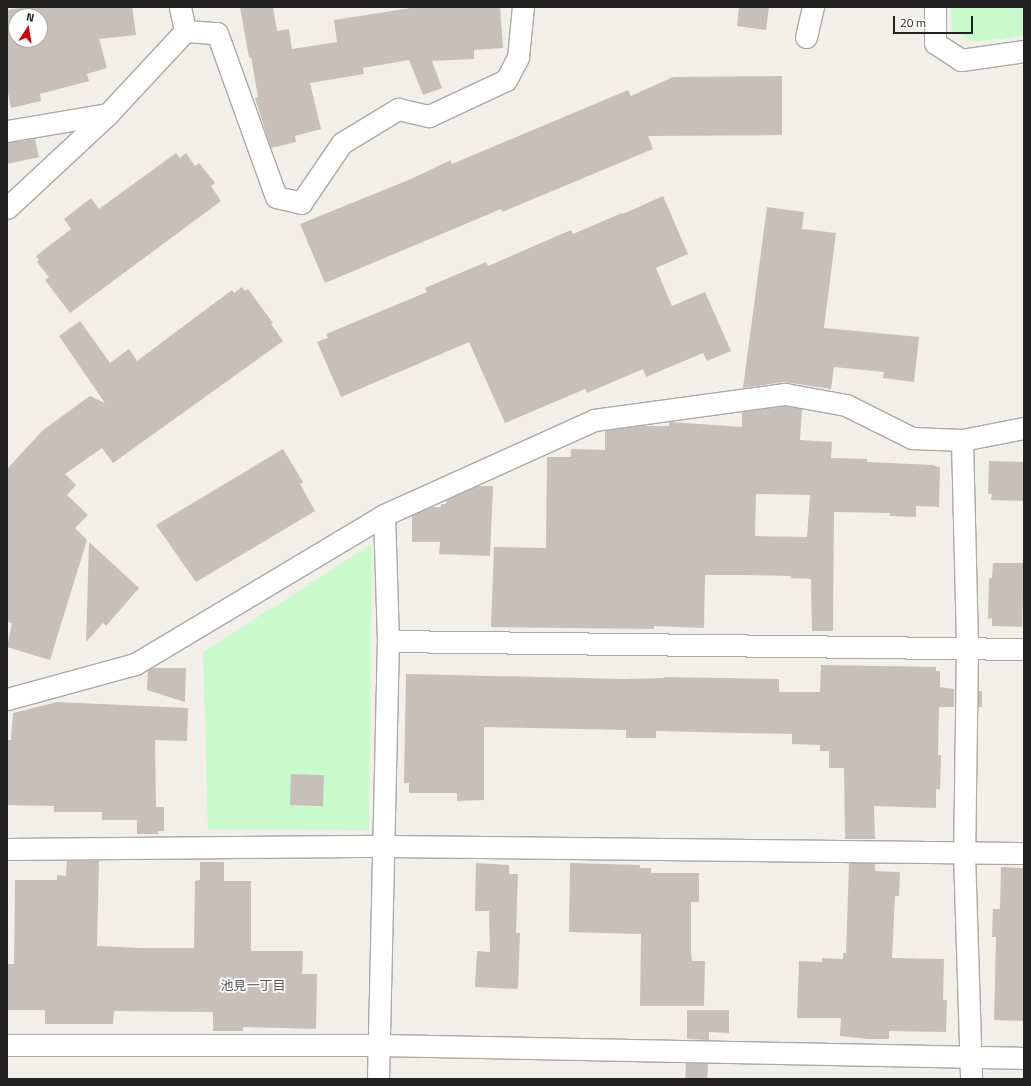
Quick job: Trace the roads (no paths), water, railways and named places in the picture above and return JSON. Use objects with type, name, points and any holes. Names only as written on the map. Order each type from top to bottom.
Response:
[{"type":"street","points":[[180,7],[185,31]]},
{"type":"street","points":[[185,31],[217,33],[276,197],[301,203],[342,143],[398,109],[429,116],[506,80],[518,57],[523,7]]},
{"type":"street","points":[[806,37],[813,7]]},
{"type":"street","points":[[935,7],[935,43],[962,60],[1024,51]]},
{"type":"street","points":[[7,208],[108,114],[185,31]]},
{"type":"street","points":[[7,131],[108,114]]},
{"type":"street","points":[[7,699],[136,664],[384,515],[594,420],[785,394],[846,405],[912,438],[962,440],[1024,428]]},
{"type":"street","points":[[962,440],[967,648],[964,853],[971,1079]]},
{"type":"street","points":[[378,1079],[388,641],[384,515]]},
{"type":"street","points":[[388,641],[1024,649]]},
{"type":"street","points":[[7,849],[384,846],[1024,853]]},
{"type":"street","points":[[7,1046],[379,1045],[1024,1058]]},
{"type":"district","name":"池見一丁目","points":[[253,985]]}]
